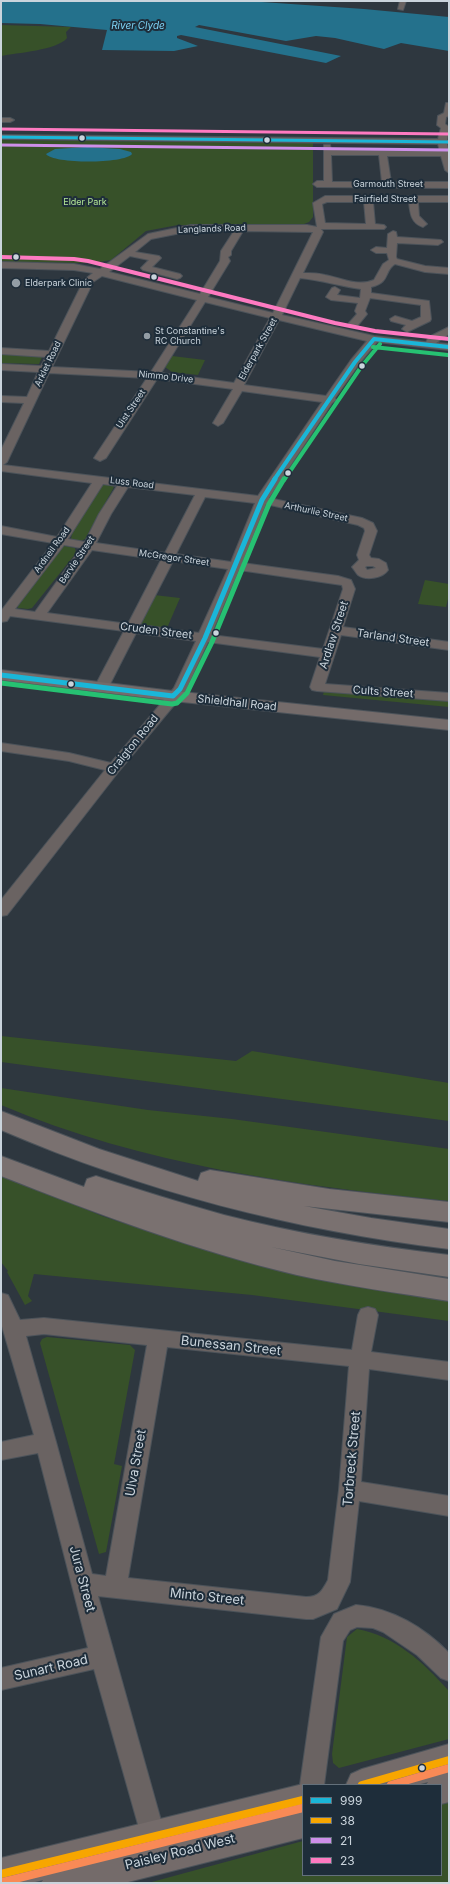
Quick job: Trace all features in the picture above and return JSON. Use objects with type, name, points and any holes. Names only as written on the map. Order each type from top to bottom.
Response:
[{"type":"highway","points":[[1,1120],[66,1147],[195,1190],[244,1203],[361,1226],[449,1239]]},
{"type":"highway","points":[[66,1147],[195,1178],[259,1189],[449,1212]]},
{"type":"highway","points":[[1,1151],[119,1194],[221,1224],[360,1254],[449,1266]]},
{"type":"highway","points":[[1,1166],[131,1215],[251,1252],[340,1273],[449,1290]]},
{"type":"main road","name":"Shieldhall Road","points":[[1,667],[103,684]]},
{"type":"main road","name":"Shieldhall Road","points":[[1,675],[103,684],[176,693],[312,700],[449,716]]},
{"type":"main road","name":"Shieldhall Road","points":[[312,700],[449,725]]},
{"type":"main road","points":[[365,1784],[449,1760]]},
{"type":"main road","name":"Paisley Road West","points":[[58,1883],[156,1848],[302,1800]]},
{"type":"main road","name":"Paisley Road West","points":[[1,1874],[302,1822]]},
{"type":"street","points":[[401,9],[402,1]]},
{"type":"street","points":[[447,104],[448,114],[442,116],[441,125],[445,127],[445,154],[449,170]]},
{"type":"street","points":[[1,120],[10,120]]},
{"type":"street","points":[[1,137],[445,142]]},
{"type":"street","points":[[328,184],[327,150],[445,154]]},
{"type":"street","points":[[383,153],[387,184]]},
{"type":"street","name":"Garmouth Street","points":[[317,184],[449,185]]},
{"type":"street","points":[[368,199],[371,227],[381,227]]},
{"type":"street","name":"Fairfield Street","points":[[371,227],[321,226],[317,203],[321,200],[449,199]]},
{"type":"street","points":[[413,200],[415,216],[424,224]]},
{"type":"street","name":"Langlands Road","points":[[103,272],[148,237],[174,230],[191,228],[307,228],[317,230]]},
{"type":"street","name":"Uist Street","points":[[100,458],[225,261],[226,251],[240,228]]},
{"type":"street","name":"Elderpark Street","points":[[218,423],[238,389],[238,386],[276,317],[318,232],[317,230]]},
{"type":"street","points":[[394,261],[391,256],[394,237],[429,238],[438,242]]},
{"type":"street","points":[[376,250],[392,250]]},
{"type":"street","points":[[128,253],[156,258],[146,268],[177,276]]},
{"type":"street","points":[[343,322],[357,324],[362,314],[360,311],[365,294],[380,279],[385,266],[394,261],[425,269],[449,272]]},
{"type":"street","points":[[1,265],[74,267],[103,272],[276,317],[374,339],[449,347]]},
{"type":"street","name":"Arklet Road","points":[[2,456],[88,280],[103,272]]},
{"type":"street","points":[[296,275],[335,276],[342,283],[365,294]]},
{"type":"street","points":[[331,297],[365,294],[422,297],[427,305],[426,320],[410,326],[395,319]]},
{"type":"street","points":[[429,345],[433,339],[449,330]]},
{"type":"street","name":"Craigton Road","points":[[1,911],[114,768],[176,693],[205,638],[262,500],[273,481],[331,400],[355,362],[374,339]]},
{"type":"street","points":[[1,351],[53,354]]},
{"type":"street","name":"Nimmo Drive","points":[[1,367],[154,374],[331,400]]},
{"type":"street","points":[[1,399],[29,400]]},
{"type":"street","name":"Luss Road","points":[[1,468],[262,500]]},
{"type":"street","name":"Ardneil Road","points":[[4,616],[60,542],[100,479]]},
{"type":"street","name":"Bervie Street","points":[[39,616],[89,546],[105,514],[125,482]]},
{"type":"street","points":[[103,684],[202,492]]},
{"type":"street","name":"Arthurlie Street","points":[[262,500],[362,522],[369,526],[371,531],[363,555],[367,562]]},
{"type":"street","name":"McGregor Street","points":[[1,530],[60,542],[338,580],[347,583]]},
{"type":"street","name":"Ardlaw Street","points":[[312,700],[350,589],[347,583]]},
{"type":"street","name":"Cruden Street","points":[[4,616],[39,616],[328,654]]},
{"type":"street","name":"Tarland Street","points":[[336,630],[449,646]]},
{"type":"street","name":"Cults Street","points":[[312,700],[449,697]]},
{"type":"street","points":[[1,747],[69,757],[114,768]]},
{"type":"street","name":"Jura Street","points":[[1,1301],[14,1330],[46,1442],[102,1656],[156,1848]]},
{"type":"street","name":"Torbreck Street","points":[[329,1601],[339,1582],[350,1490],[360,1359],[368,1316]]},
{"type":"street","name":"Bunessan Street","points":[[14,1330],[27,1327],[44,1326],[360,1359],[449,1371]]},
{"type":"street","name":"Ulva Street","points":[[115,1587],[158,1339]]},
{"type":"street","points":[[1,1452],[46,1442]]},
{"type":"street","points":[[350,1490],[449,1506]]},
{"type":"street","name":"Minto Street","points":[[83,1584],[306,1608],[313,1608],[329,1601]]},
{"type":"street","points":[[312,1784],[332,1637],[335,1629],[344,1620],[354,1616],[361,1616],[392,1626],[419,1641],[449,1670]]},
{"type":"street","name":"Sunart Road","points":[[1,1679],[102,1656]]},
{"type":"green space","points":[[1,25],[71,27],[66,32],[67,38],[55,45],[1,56]]},
{"type":"green space","name":"Elder Park","points":[[1,140],[313,143],[313,217],[309,222],[299,226],[178,225],[146,231],[111,260],[93,263],[1,262]]},
{"type":"green space","points":[[1,353],[43,355],[39,364],[1,363]]},
{"type":"green space","points":[[172,356],[205,360],[198,375],[172,372],[165,367]]},
{"type":"green space","points":[[104,483],[111,484],[114,487],[85,539],[79,542],[71,540],[72,532],[101,485]]},
{"type":"green space","points":[[65,546],[75,548],[76,553],[32,608],[18,608],[17,605],[61,547]]},
{"type":"green space","points":[[425,580],[449,584],[449,595],[446,607],[418,604]]},
{"type":"green space","points":[[154,595],[180,598],[167,628],[140,624]]},
{"type":"green space","points":[[324,691],[449,699],[449,707],[323,695]]},
{"type":"green space","points":[[1,1036],[236,1061],[252,1051],[449,1083],[449,1121],[1,1062]]},
{"type":"green space","points":[[1,1088],[148,1110],[232,1119],[449,1149],[449,1201],[278,1180],[165,1158],[109,1143],[55,1126],[1,1105]]},
{"type":"green space","points":[[1,1174],[102,1216],[195,1247],[371,1286],[449,1296],[449,1321],[252,1295],[34,1274],[28,1296],[32,1301],[25,1305],[7,1272],[8,1271],[1,1262]]},
{"type":"green space","points":[[47,1337],[130,1345],[135,1350],[114,1464],[122,1466],[106,1552],[99,1554],[40,1343],[42,1339]]},
{"type":"green space","points":[[357,1629],[371,1632],[396,1644],[418,1660],[448,1690],[449,1739],[339,1768],[333,1763],[332,1754],[347,1637]]},
{"type":"green space","points":[[449,1802],[449,1883],[148,1883],[302,1841],[302,1876],[442,1876],[442,1804]]},
{"type":"water","name":"River Clyde","points":[[1,1],[247,1],[364,9],[449,17],[449,51],[401,43],[384,49],[335,38],[316,36],[286,41],[199,25],[195,27],[341,56],[326,63],[181,35],[177,36],[177,38],[198,46],[174,51],[102,50],[107,30],[40,24],[1,23]]},
{"type":"water","points":[[87,147],[120,149],[131,152],[132,154],[116,160],[89,162],[61,160],[46,154],[55,149]]},
{"type":"transit line","name":"23","points":[[1,129],[449,134]]},
{"type":"transit line","name":"999","points":[[1,137],[449,142]]},
{"type":"transit line","name":"21","points":[[1,145],[449,150]]},
{"type":"transit line","name":"23","points":[[1,257],[74,259],[88,261],[335,323],[375,331],[449,339]]},
{"type":"transit line","name":"999","points":[[374,339],[449,347]]},
{"type":"transit line","name":"999","points":[[1,675],[173,696],[180,689],[205,638],[262,500],[273,481],[355,362],[374,339]]},
{"type":"transit line","points":[[1,683],[172,704],[177,703],[187,693],[212,642],[269,504],[280,485],[361,367],[380,344]]},
{"type":"transit line","points":[[373,347],[448,355]]},
{"type":"transit line","name":"38","points":[[365,1784],[449,1760]]},
{"type":"transit line","points":[[394,1784],[449,1768]]},
{"type":"transit line","name":"38","points":[[1,1874],[302,1800]]},
{"type":"transit line","points":[[3,1882],[302,1808]]},
{"type":"place","name":"Elderpark Clinic","points":[[16,283]]},
{"type":"place","name":"St Constantine's RC Church","points":[[147,336]]}]
